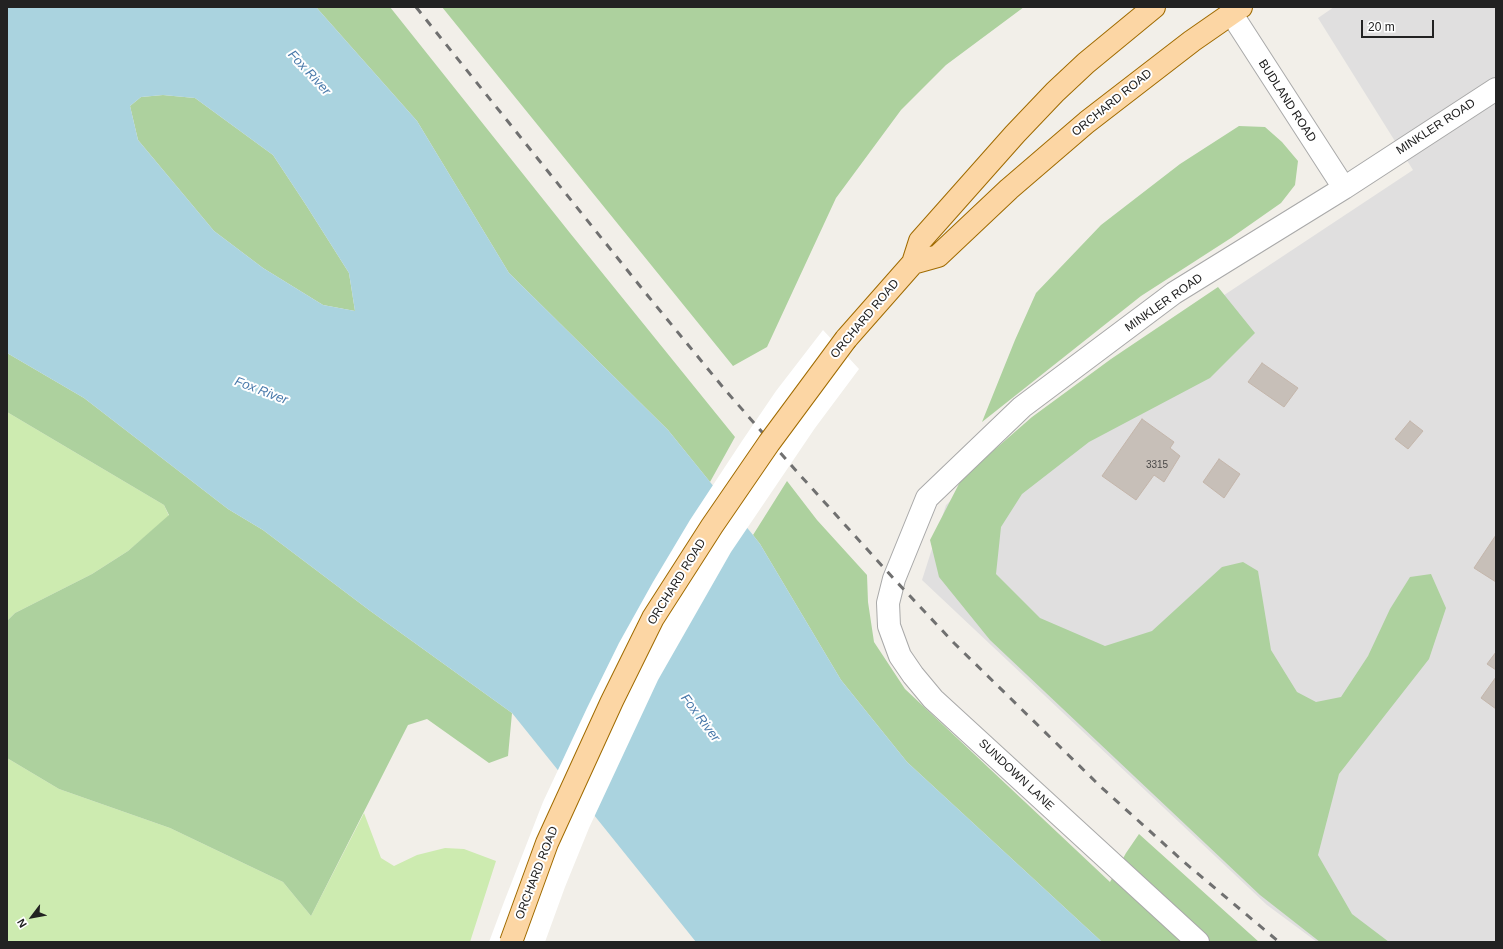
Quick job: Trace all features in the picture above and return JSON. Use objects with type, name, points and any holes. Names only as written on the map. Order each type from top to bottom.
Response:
[{"type":"main road","name":"ORCHARD ROAD","points":[[511,942],[547,843],[612,701],[654,618],[712,526],[769,443],[846,339],[913,263],[920,241],[1015,134],[1055,92],[1086,63],[1154,7]]},
{"type":"main road","name":"ORCHARD ROAD","points":[[913,263],[938,256],[1009,189],[1087,122],[1164,62],[1236,10]]},
{"type":"street","name":"BUDLAND ROAD","points":[[1236,10],[1344,188]]},
{"type":"street","name":"MINKLER ROAD","points":[[894,579],[928,498],[1022,407],[1174,293],[1344,188],[1496,89]]},
{"type":"street","name":"SUNDOWN LANE","points":[[894,579],[888,603],[889,626],[900,656],[933,699],[1198,942]]},
{"type":"shaded area","points":[[1334,7],[1496,7],[1496,942],[1317,942],[1267,905],[922,580],[946,505],[1040,417],[1413,170],[1318,18]]},
{"type":"green space","points":[[316,7],[390,7],[735,437],[710,482],[668,430],[509,273],[417,121]]},
{"type":"green space","points":[[442,7],[1024,7],[946,65],[901,110],[836,198],[767,347],[733,366]]},
{"type":"green space","points":[[163,95],[195,98],[273,155],[349,273],[355,311],[323,305],[263,268],[214,231],[138,140],[130,106],[141,97]]},
{"type":"green space","points":[[1239,126],[1265,127],[1282,142],[1298,161],[1295,185],[1281,203],[1231,238],[1141,296],[982,422],[1015,340],[1036,293],[1101,225],[1180,164]]},
{"type":"green space","points":[[1218,287],[1255,333],[1210,378],[1089,442],[1022,494],[1001,527],[996,574],[1040,618],[1105,646],[1152,631],[1222,567],[1243,562],[1258,571],[1271,650],[1297,692],[1316,702],[1341,697],[1368,656],[1390,609],[1410,577],[1431,574],[1446,608],[1429,659],[1339,774],[1318,855],[1352,914],[1389,942],[1320,942],[1260,895],[990,640],[939,577],[930,540],[962,478],[1032,417],[1111,359]]},
{"type":"green space","points":[[7,353],[84,398],[228,509],[263,530],[369,610],[512,713],[508,756],[489,763],[427,719],[408,725],[311,916],[283,882],[170,828],[59,789],[7,758],[7,621],[15,613],[92,574],[128,551],[169,515],[164,505],[7,412]]},
{"type":"green space","points":[[7,412],[164,505],[169,516],[128,551],[92,574],[15,613],[7,621]]},
{"type":"green space","points":[[787,481],[817,520],[867,575],[868,602],[874,642],[905,689],[1110,882],[1126,853],[1139,834],[1259,942],[1102,942],[907,762],[841,680],[760,544],[753,535]]},
{"type":"green space","points":[[7,758],[59,789],[170,828],[283,882],[311,916],[364,813],[381,858],[394,866],[417,855],[445,848],[464,849],[496,861],[470,942],[7,942]]},
{"type":"water","name":"Fox River","points":[[7,7],[316,7],[417,121],[509,273],[668,430],[753,535],[760,544],[841,680],[907,762],[1102,942],[696,942],[512,713],[369,610],[263,530],[228,509],[84,398],[7,353]],"holes":[[[163,95],[195,98],[273,155],[349,273],[355,311],[323,305],[263,268],[214,231],[138,140],[130,106],[141,97]]]},
{"type":"pier","points":[[823,330],[859,369],[815,428],[731,552],[658,680],[589,828],[545,942],[489,942],[543,802],[619,643],[690,520],[776,391]]},
{"type":"building","points":[[1262,363],[1298,388],[1284,407],[1248,382]]},
{"type":"building","points":[[1142,419],[1174,442],[1170,448],[1180,456],[1164,482],[1154,475],[1136,500],[1102,476]]},
{"type":"building","points":[[1410,421],[1423,431],[1408,449],[1395,439]]},
{"type":"building","points":[[1219,459],[1240,474],[1224,498],[1203,482]]},
{"type":"building","points":[[1496,535],[1496,582],[1474,568]]},
{"type":"building","points":[[1496,652],[1496,670],[1487,664]]},
{"type":"building","points":[[1496,677],[1496,709],[1481,698]]},
{"type":"railway","points":[[416,7],[726,391],[894,579],[954,643],[1101,787],[1184,862],[1279,942]]}]
